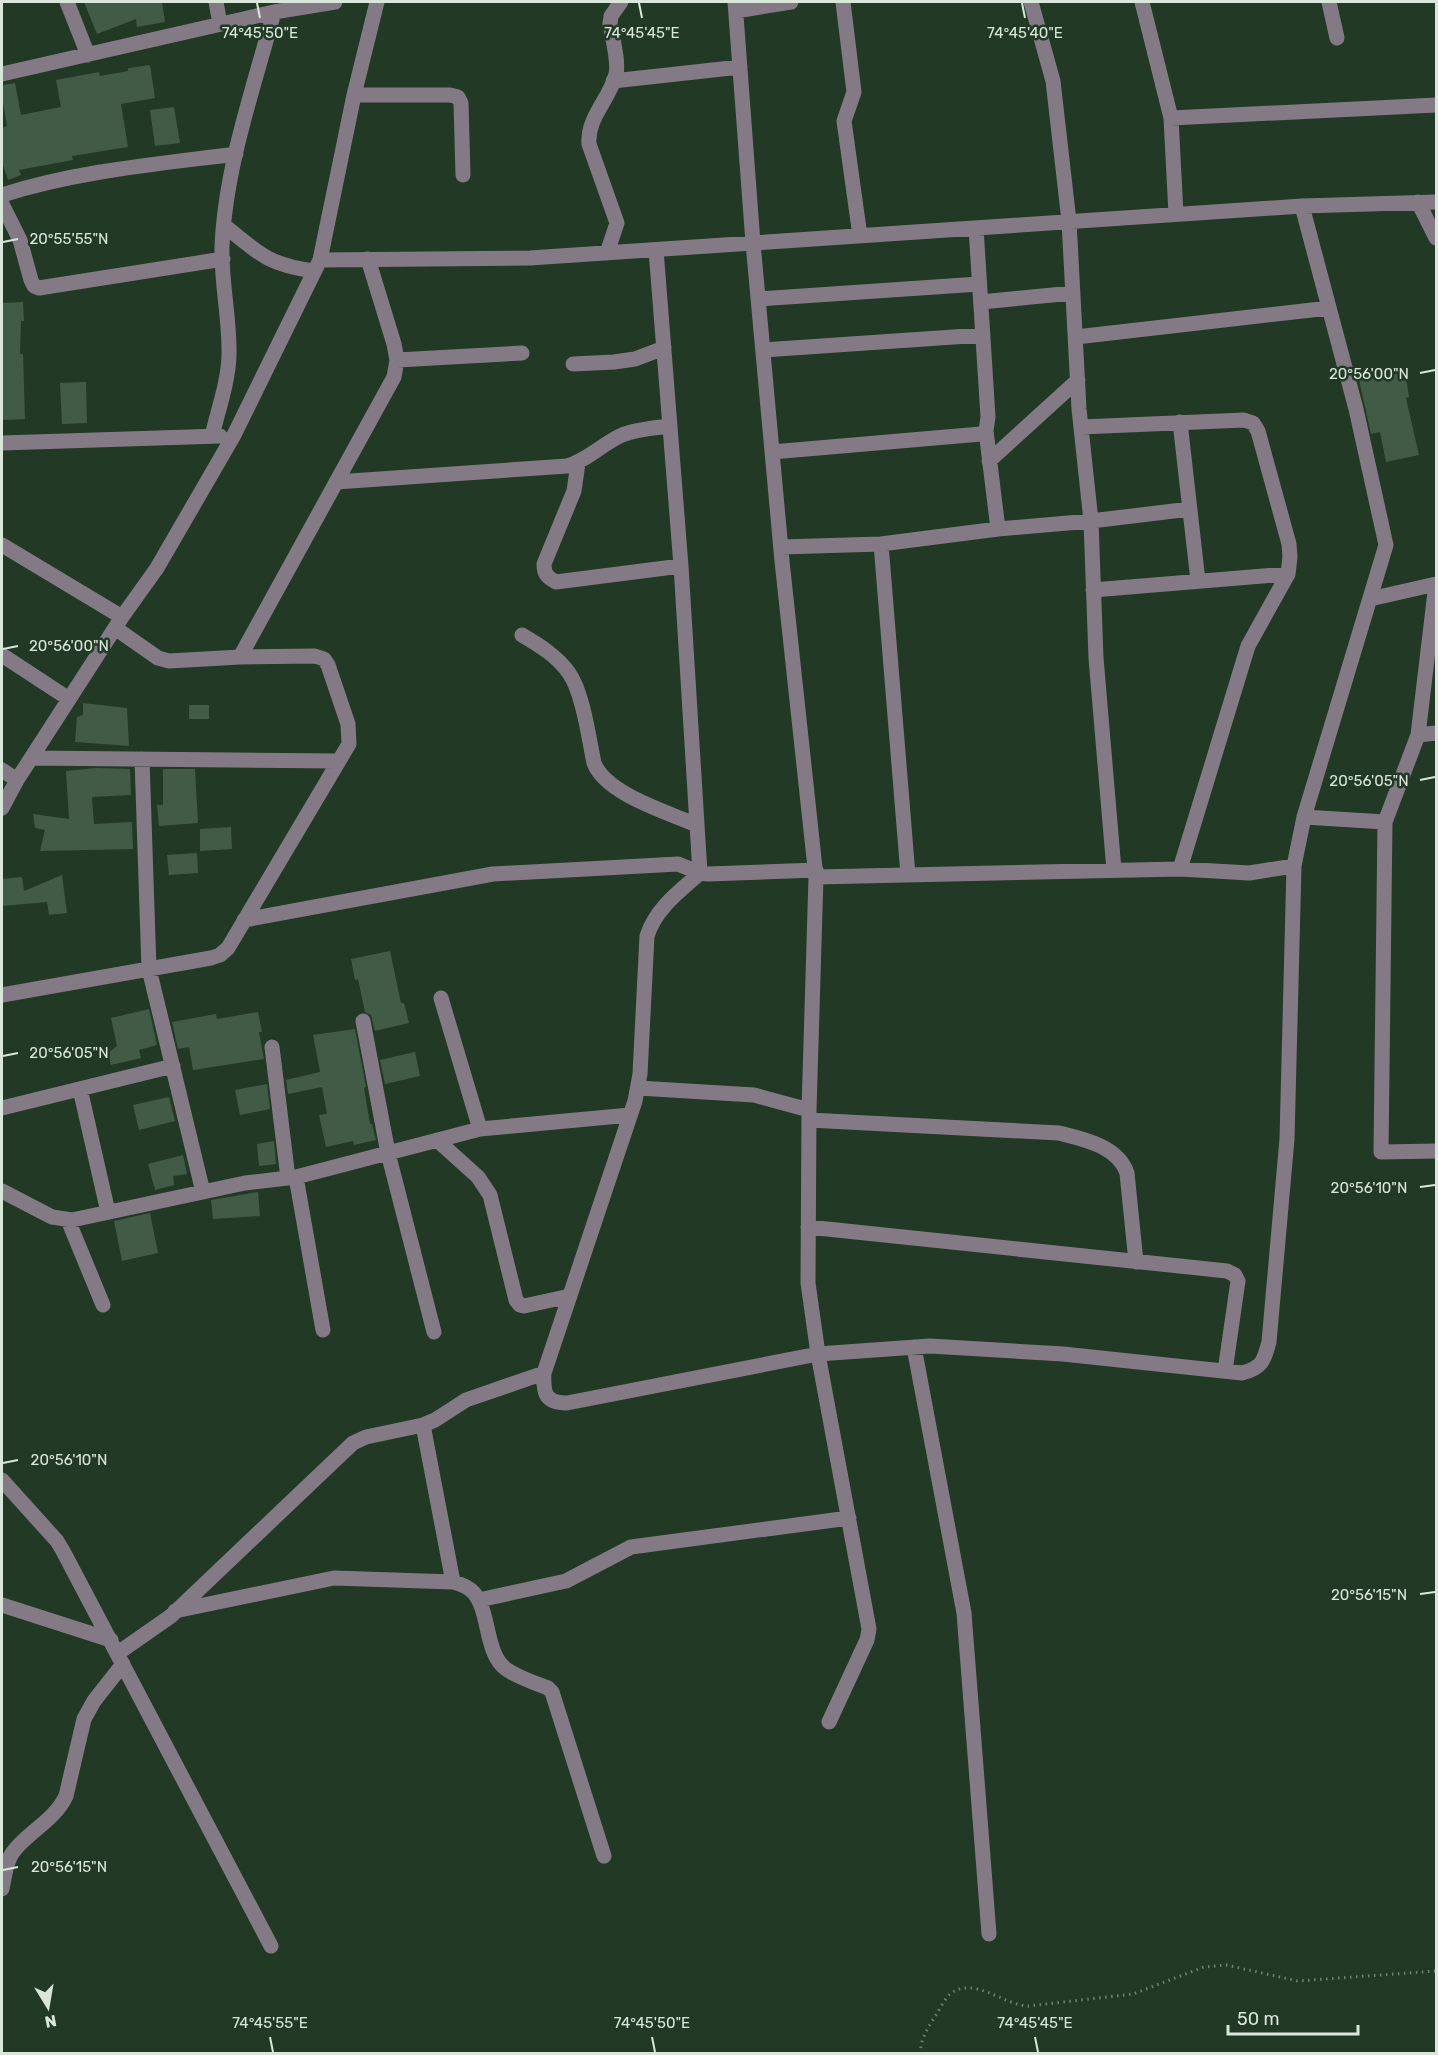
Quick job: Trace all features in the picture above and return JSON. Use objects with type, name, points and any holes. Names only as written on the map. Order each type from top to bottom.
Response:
[{"type":"street","points":[[67,2],[88,55]]},
{"type":"street","points":[[216,2],[220,24]]},
{"type":"street","points":[[2,74],[313,3],[335,2]]},
{"type":"street","points":[[2,808],[17,780],[118,623],[157,568],[234,435],[317,266],[354,95],[377,2]]},
{"type":"street","points":[[607,253],[616,223],[589,144],[588,134],[613,81],[616,69],[611,16],[621,2]]},
{"type":"street","points":[[791,2],[736,6],[753,243],[772,452],[816,874],[809,1115],[808,1283],[818,1354],[869,1629],[867,1640],[829,1722]]},
{"type":"street","points":[[843,2],[854,92],[844,121],[860,236]]},
{"type":"street","points":[[1031,2],[1053,81],[1069,221],[1081,427],[1091,520],[1097,668],[1114,870]]},
{"type":"street","points":[[1142,2],[1171,118],[1176,214]]},
{"type":"street","points":[[1329,2],[1337,38]]},
{"type":"street","points":[[212,436],[229,358],[223,259],[227,196],[274,12]]},
{"type":"street","points":[[613,81],[740,67]]},
{"type":"street","points":[[354,95],[450,95],[458,97],[461,103],[463,175]]},
{"type":"street","points":[[1171,118],[1437,105]]},
{"type":"street","points":[[2,195],[49,181],[236,154]]},
{"type":"street","points":[[1418,202],[1437,238]]},
{"type":"street","points":[[225,226],[262,256],[287,268],[368,260],[530,258],[1302,206],[1437,202]]},
{"type":"street","points":[[2,204],[20,240],[31,280],[39,288],[223,259]]},
{"type":"street","points":[[700,873],[651,921],[647,936],[638,1089],[544,1373],[543,1388],[549,1399],[556,1403],[567,1403],[818,1354],[914,1347],[944,1346],[1063,1354],[1242,1373],[1256,1370],[1265,1358],[1269,1342],[1287,1139],[1294,866],[1305,818],[1386,545],[1356,409],[1302,206]]},
{"type":"street","points":[[976,228],[988,417],[986,431],[998,529]]},
{"type":"street","points":[[656,250],[681,566],[700,873]]},
{"type":"street","points":[[240,657],[394,377],[397,360],[368,260]]},
{"type":"street","points":[[758,299],[980,284]]},
{"type":"street","points":[[981,302],[1073,293]]},
{"type":"street","points":[[1076,337],[1329,308]]},
{"type":"street","points":[[763,350],[983,335]]},
{"type":"street","points":[[573,364],[635,359],[664,348]]},
{"type":"street","points":[[397,360],[522,353]]},
{"type":"street","points":[[989,461],[1078,380]]},
{"type":"street","points":[[1081,427],[1244,420],[1253,423],[1258,430],[1289,544],[1288,574],[1248,646],[1180,869]]},
{"type":"street","points":[[1180,423],[1198,581]]},
{"type":"street","points":[[336,482],[567,466],[578,463],[621,436],[670,426]]},
{"type":"street","points":[[772,452],[981,434],[986,431]]},
{"type":"street","points":[[2,443],[234,435]]},
{"type":"street","points":[[578,463],[574,491],[544,564],[544,571],[548,578],[556,582],[681,566]]},
{"type":"street","points":[[782,548],[882,544],[1190,508]]},
{"type":"street","points":[[882,544],[908,875]]},
{"type":"street","points":[[2,546],[118,623],[158,658],[169,661],[315,656],[324,659],[348,724],[349,744],[228,948],[220,955],[2,995]]},
{"type":"street","points":[[1093,590],[1288,574]]},
{"type":"street","points":[[1370,599],[1436,584],[1418,735],[1385,822],[1381,1152],[1437,1151]]},
{"type":"street","points":[[522,634],[565,667],[577,686],[598,774],[616,789],[697,825]]},
{"type":"street","points":[[2,656],[69,699]]},
{"type":"street","points":[[1418,735],[1437,733]]},
{"type":"street","points":[[31,758],[338,761]]},
{"type":"street","points":[[142,759],[150,969],[203,1192]]},
{"type":"street","points":[[2,770],[17,780]]},
{"type":"street","points":[[1305,818],[1385,822]]},
{"type":"street","points":[[244,920],[501,873],[678,864],[700,873],[908,875],[1180,869],[1249,873],[1294,866]]},
{"type":"street","points":[[441,998],[480,1129]]},
{"type":"street","points":[[363,1022],[388,1153],[434,1332]]},
{"type":"street","points":[[272,1047],[292,1177],[322,1329]]},
{"type":"street","points":[[2,1108],[173,1066]]},
{"type":"street","points":[[80,1089],[108,1212]]},
{"type":"street","points":[[638,1089],[754,1095],[809,1115],[1059,1133],[1083,1140],[1102,1147],[1118,1157],[1124,1164],[1127,1173],[1136,1262]]},
{"type":"street","points":[[2,1191],[52,1217],[68,1220],[245,1182],[292,1177],[480,1129],[630,1115]]},
{"type":"street","points":[[437,1140],[485,1185],[490,1195],[516,1300],[520,1305],[570,1296]]},
{"type":"street","points":[[68,1220],[103,1305]]},
{"type":"street","points":[[808,1227],[1227,1271],[1235,1275],[1238,1281],[1225,1371]]},
{"type":"street","points":[[914,1347],[964,1613],[989,1934]]},
{"type":"street","points":[[2,1889],[7,1865],[14,1851],[61,1808],[66,1796],[84,1719],[118,1652],[176,1611],[353,1443],[366,1437],[423,1425],[466,1400],[544,1373]]},
{"type":"street","points":[[423,1425],[453,1582]]},
{"type":"street","points":[[2,1480],[57,1541],[118,1652],[271,1946]]},
{"type":"street","points":[[479,1600],[566,1581],[631,1547],[849,1518]]},
{"type":"street","points":[[176,1611],[334,1578],[453,1582],[472,1591],[479,1600],[493,1648],[505,1669],[548,1688],[552,1692],[603,1856]]},
{"type":"street","points":[[2,1605],[118,1652]]},
{"type":"path","points":[[920,2054],[920,2045],[925,2033],[948,1996],[965,1988],[974,1988],[1020,2006],[1029,2006],[1132,1994],[1215,1965],[1226,1965],[1298,1981],[1437,1971]]},
{"type":"building","points":[[84,2],[162,2],[165,22],[137,27],[136,19],[97,34]]},
{"type":"building","points":[[150,65],[155,98],[121,104],[128,147],[72,156],[73,160],[19,170],[21,175],[8,180],[2,162],[2,128],[7,126],[2,85],[15,83],[21,115],[61,107],[56,80],[99,72],[100,76]]},
{"type":"building","points":[[174,107],[180,143],[155,146],[150,110]]},
{"type":"building","points":[[23,302],[24,321],[21,321],[20,354],[23,354],[25,419],[2,420],[2,303]]},
{"type":"building","points":[[1405,372],[1409,397],[1406,398],[1419,455],[1386,462],[1380,432],[1371,434],[1359,380]]},
{"type":"building","points":[[86,382],[87,423],[62,424],[60,383]]},
{"type":"building","points":[[83,703],[127,708],[129,746],[75,742],[77,717],[83,715]]},
{"type":"building","points":[[189,705],[209,705],[209,719],[189,719]]},
{"type":"building","points":[[96,768],[130,769],[131,795],[92,797],[94,824],[132,822],[133,849],[40,851],[45,830],[35,828],[33,814],[69,819],[66,771]]},
{"type":"building","points":[[163,769],[195,769],[198,823],[159,826],[157,805],[163,805]]},
{"type":"building","points":[[231,827],[232,849],[200,851],[200,829]]},
{"type":"building","points":[[197,853],[198,873],[169,875],[167,855]]},
{"type":"building","points":[[62,875],[67,913],[49,915],[47,902],[2,906],[2,879],[22,877],[24,891]]},
{"type":"building","points":[[390,951],[401,1003],[404,1003],[409,1023],[375,1031],[371,1015],[365,1012],[351,959]]},
{"type":"building","points":[[149,1009],[157,1045],[139,1050],[141,1058],[111,1065],[108,1053],[117,1046],[111,1018]]},
{"type":"building","points":[[258,1012],[264,1059],[193,1070],[189,1047],[178,1049],[172,1022],[216,1014],[217,1019]]},
{"type":"building","points":[[355,1029],[366,1087],[364,1088],[370,1124],[372,1124],[376,1140],[354,1145],[353,1141],[326,1147],[319,1115],[327,1114],[322,1087],[288,1094],[286,1080],[320,1072],[313,1035]]},
{"type":"building","points":[[415,1052],[420,1076],[385,1084],[380,1060]]},
{"type":"building","points":[[267,1084],[270,1109],[240,1115],[235,1090]]},
{"type":"building","points":[[169,1097],[175,1121],[139,1130],[133,1105]]},
{"type":"building","points":[[274,1141],[276,1164],[259,1166],[257,1144]]},
{"type":"building","points":[[183,1155],[187,1174],[173,1176],[174,1185],[155,1190],[148,1164]]},
{"type":"building","points":[[258,1192],[260,1216],[213,1219],[211,1200]]},
{"type":"building","points":[[150,1213],[158,1253],[122,1261],[114,1221]]}]
